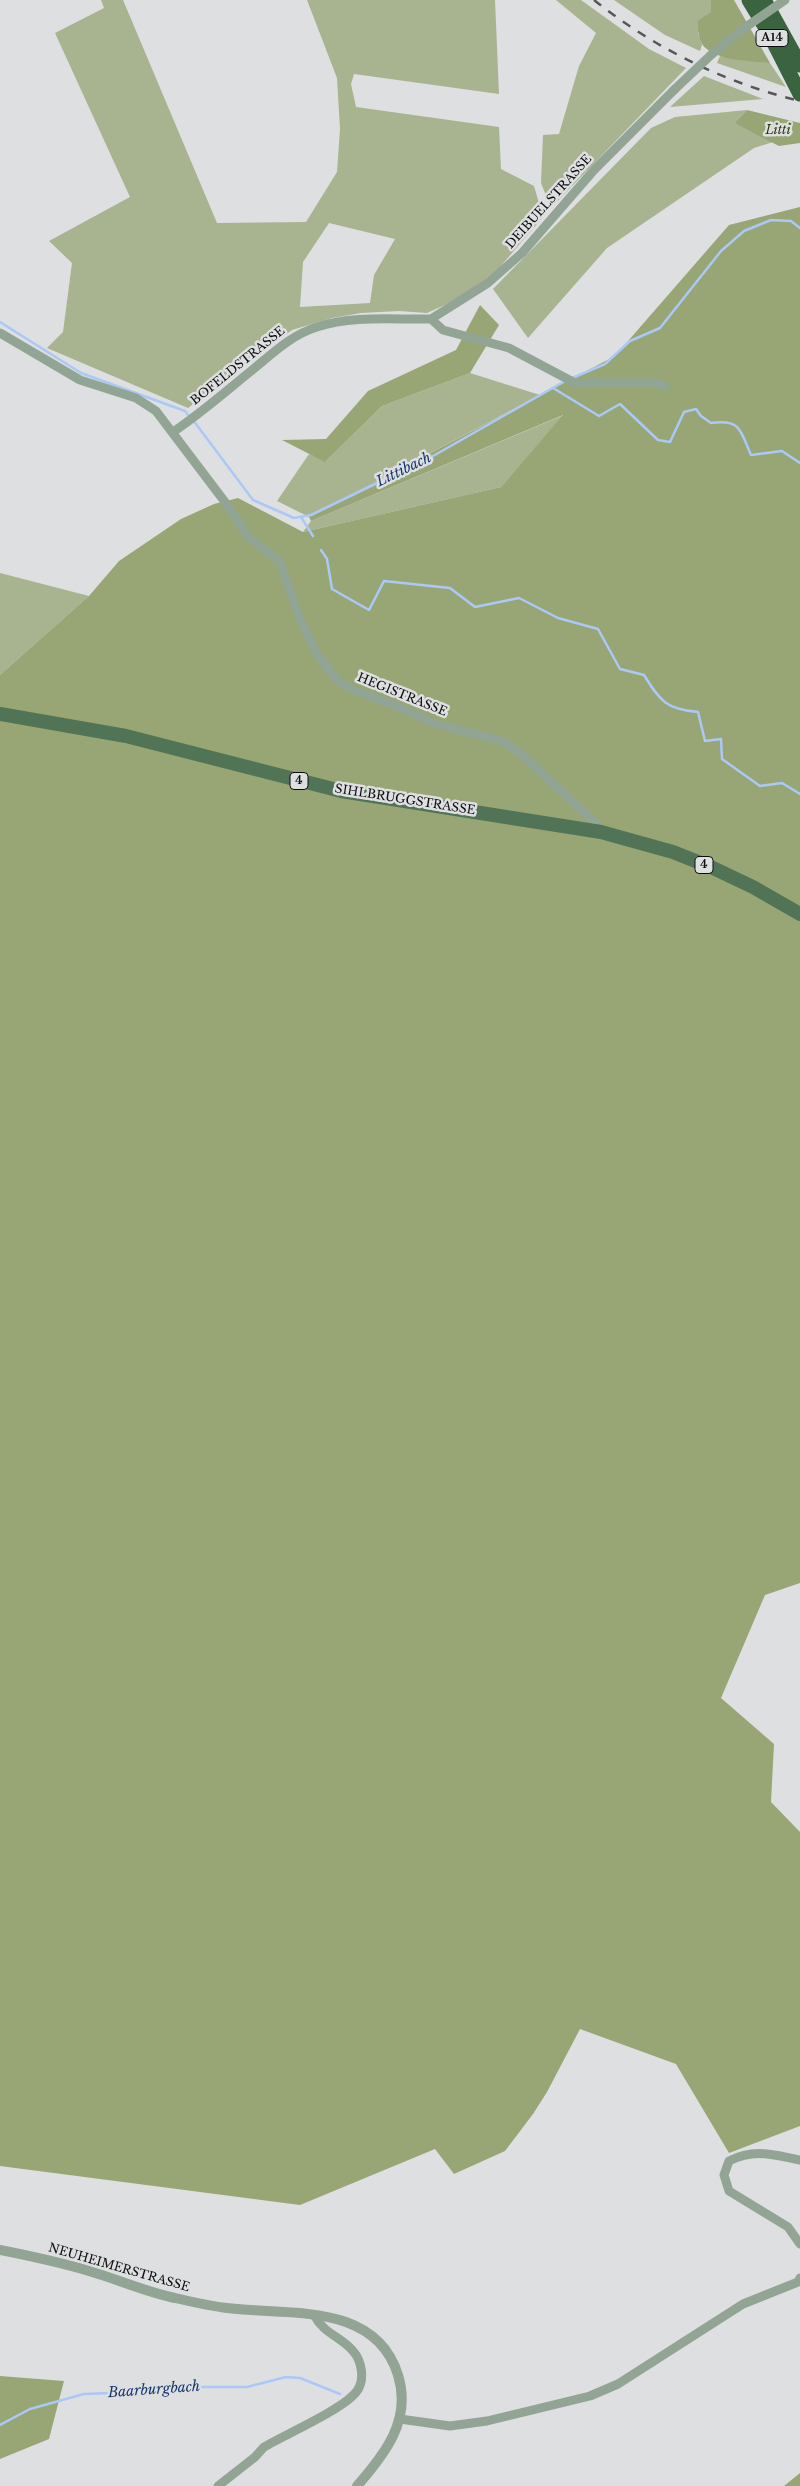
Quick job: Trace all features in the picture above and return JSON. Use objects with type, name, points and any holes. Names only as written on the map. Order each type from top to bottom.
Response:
[{"type":"highway","name":"A14","points":[[749,0],[796,71]]},
{"type":"highway","name":"A14","points":[[764,0],[796,71],[800,94]]},
{"type":"main road","name":"SIHLBRUGGSTRASSE","points":[[0,714],[126,736],[341,791],[601,832],[674,852],[713,868],[753,887],[800,914]]},
{"type":"street","name":"DEIBUELSTRASSE","points":[[431,319],[488,283],[516,258],[594,170],[675,89],[740,31],[785,0]]},
{"type":"street","name":"BOFELDSTRASSE","points":[[173,432],[293,337],[318,326],[352,321],[404,318],[431,319]]},
{"type":"street","points":[[431,319],[443,330],[509,348],[575,383],[655,382],[665,386]]},
{"type":"street","name":"HEGISTRASSE","points":[[0,333],[80,380],[136,398],[156,411],[228,506],[248,537],[280,562],[299,618],[317,654],[338,681],[353,690],[392,704],[436,724],[502,741],[528,760],[596,823],[601,832]]},
{"type":"street","points":[[800,2160],[763,2153],[743,2154],[729,2161],[724,2175],[729,2191],[788,2227],[800,2244]]},
{"type":"street","name":"NEUHEIMERSTRASSE","points":[[0,2250],[88,2271],[174,2298],[228,2308],[314,2315],[351,2323],[366,2331],[380,2343],[395,2366],[402,2396],[400,2419],[388,2449],[357,2486]]},
{"type":"street","points":[[400,2419],[450,2426],[487,2421],[590,2396],[618,2384],[744,2304],[798,2282],[800,2278]]},
{"type":"street","points":[[218,2486],[255,2458],[264,2447],[340,2405],[356,2392],[361,2383],[359,2363],[354,2351],[320,2326],[314,2315]]},
{"type":"green space","points":[[101,0],[123,0],[217,223],[306,222],[337,172],[340,129],[337,78],[307,0],[495,0],[499,94],[354,74],[351,84],[356,107],[499,127],[501,169],[534,186],[543,217],[488,281],[447,304],[427,313],[399,311],[361,313],[332,318],[292,330],[188,408],[47,348],[63,332],[72,263],[49,241],[130,197],[55,33],[104,8]],"holes":[[[329,223],[395,239],[374,275],[370,303],[300,307],[303,262]]]},
{"type":"green space","points":[[556,0],[581,0],[649,49],[686,68],[551,208],[541,183],[543,135],[559,134],[579,66],[596,33]]},
{"type":"green space","points":[[614,0],[711,0],[711,12],[698,33],[702,45],[700,51],[665,35]]},
{"type":"green space","points":[[711,0],[734,0],[770,63],[733,59],[707,50],[702,44],[699,35],[698,21],[711,12]]},
{"type":"green space","points":[[720,56],[770,63],[786,87],[717,63]]},
{"type":"green space","points":[[704,76],[763,99],[670,107]]},
{"type":"green space","points":[[747,110],[734,123],[773,142],[754,148],[607,248],[528,338],[493,289],[651,128],[675,117]]},
{"type":"green space","name":"Litti","points":[[747,110],[800,123],[800,143],[779,146],[734,123]]},
{"type":"green space","points":[[800,207],[800,1583],[765,1595],[721,1698],[774,1744],[771,1802],[800,1832],[800,2126],[729,2153],[676,2064],[580,2029],[547,2092],[505,2151],[454,2174],[435,2149],[300,2205],[0,2166],[0,675],[89,596],[119,561],[181,519],[214,504],[238,498],[303,532],[501,487],[563,415],[311,521],[309,517],[615,356],[729,225]]},
{"type":"green space","points":[[480,305],[499,325],[470,373],[382,406],[325,462],[282,440],[326,439],[368,391],[456,350]]},
{"type":"green space","points":[[470,373],[540,395],[309,517],[277,501],[309,454],[326,461],[382,406]]},
{"type":"green space","points":[[564,415],[501,487],[303,532],[311,521]]},
{"type":"green space","points":[[0,573],[89,596],[0,675]]},
{"type":"green space","points":[[0,2376],[64,2381],[49,2439],[0,2459]]},
{"type":"green space","points":[[800,2473],[800,2486],[784,2486]]},
{"type":"waterway","name":"Littibach","points":[[570,379],[605,364],[630,341],[660,328],[721,251],[744,231],[771,220],[791,221],[800,228]]},
{"type":"waterway","name":"Littibach","points":[[0,322],[81,373],[185,411],[189,416]]},
{"type":"waterway","name":"Littibach","points":[[193,420],[253,500],[294,518],[311,515],[433,456],[565,381]]},
{"type":"waterway","points":[[553,388],[599,416],[620,404],[658,440],[670,442],[684,412],[696,409],[701,416],[711,423],[728,423],[738,428],[751,455],[782,451],[800,463]]},
{"type":"waterway","points":[[301,517],[313,536]]},
{"type":"waterway","points":[[321,550],[327,559],[332,589],[369,610],[384,581],[450,588],[475,607],[519,598],[558,618],[598,629],[620,669],[644,675],[660,697],[671,706],[698,712],[705,741],[721,739],[722,759],[760,786],[782,783],[800,794]]},
{"type":"waterway","name":"Baarburgbach","points":[[0,2425],[30,2409],[84,2394],[139,2392],[165,2387],[247,2387],[286,2377],[300,2378],[340,2394]]},
{"type":"railway","points":[[594,0],[641,34],[691,62],[745,84],[800,101]]}]
